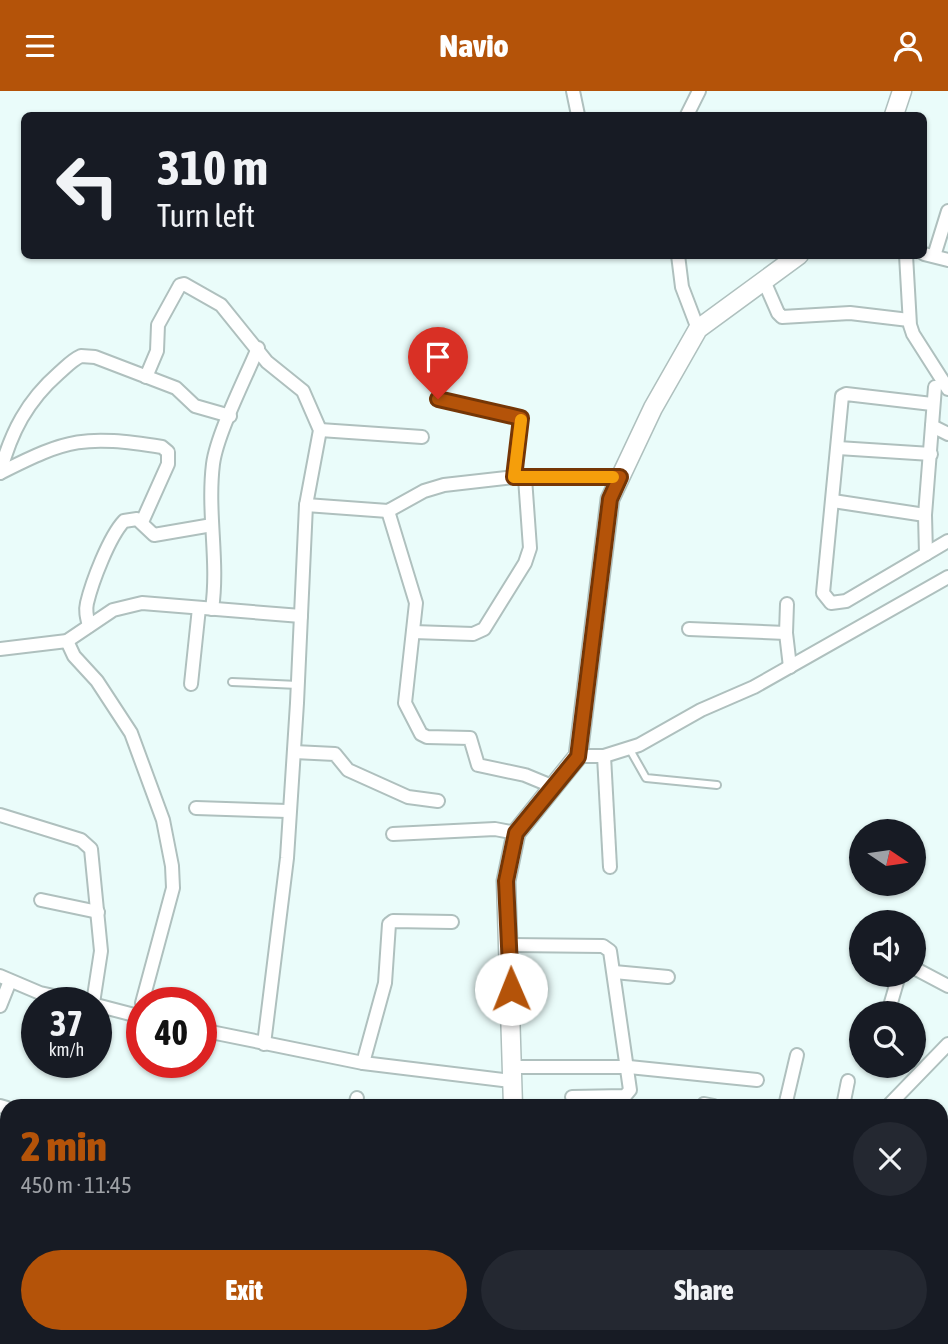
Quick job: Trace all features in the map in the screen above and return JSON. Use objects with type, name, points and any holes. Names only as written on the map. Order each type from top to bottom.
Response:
[{"type":"street","points":[[573,91],[577,112]]},
{"type":"street","points":[[688,112],[699,91]]},
{"type":"street","points":[[895,112],[902,91]]},
{"type":"street","points":[[948,211],[929,255],[948,260]]},
{"type":"street","points":[[678,259],[682,287],[698,329]]},
{"type":"street","points":[[513,1099],[506,881],[516,833],[578,757],[610,499],[653,408],[698,329],[794,259]]},
{"type":"street","points":[[906,259],[912,334],[942,388],[932,404],[926,554]]},
{"type":"street","points":[[764,281],[782,317],[850,313],[909,320]]},
{"type":"street","points":[[146,377],[157,351],[158,324],[181,284],[221,305],[267,362],[303,391],[320,430],[306,505],[287,858],[264,1044]]},
{"type":"street","points":[[191,684],[206,609],[216,578],[210,499],[213,464],[258,348]]},
{"type":"street","points":[[0,473],[12,433],[30,402],[75,358],[95,357],[180,390],[195,406],[230,416]]},
{"type":"street","points":[[932,404],[846,394],[842,396],[823,593],[831,603],[846,601],[948,541]]},
{"type":"street","points":[[412,632],[472,634],[484,629],[525,563],[530,548],[519,477],[521,418],[438,399]]},
{"type":"street","points":[[932,426],[948,434]]},
{"type":"street","points":[[320,430],[422,437]]},
{"type":"street","points":[[0,473],[68,443],[110,439],[162,447],[168,452],[168,464],[142,522]]},
{"type":"street","points":[[838,448],[931,454]]},
{"type":"street","points":[[306,505],[388,511],[434,488],[519,477],[620,477]]},
{"type":"street","points":[[833,501],[926,515]]},
{"type":"street","points":[[388,511],[416,598],[405,703],[421,734],[427,737],[470,738],[478,765],[525,775],[554,787]]},
{"type":"street","points":[[89,626],[87,604],[115,533],[127,519],[142,522],[154,535],[212,525]]},
{"type":"street","points":[[578,757],[604,756],[629,748],[790,667],[948,577]]},
{"type":"street","points":[[0,649],[67,641],[113,610],[134,604],[301,615]]},
{"type":"street","points":[[788,604],[786,633],[790,667]]},
{"type":"street","points":[[689,629],[786,633]]},
{"type":"street","points":[[67,641],[74,656],[97,681],[131,733],[159,805],[173,888],[147,987]]},
{"type":"street","points":[[294,752],[335,754],[348,770],[408,797],[438,801]]},
{"type":"street","points":[[604,756],[610,867]]},
{"type":"street","points":[[196,808],[288,811]]},
{"type":"street","points":[[0,814],[88,844],[93,858],[102,958],[98,987]]},
{"type":"street","points":[[393,834],[495,829],[516,833]]},
{"type":"street","points":[[41,900],[98,912]]},
{"type":"street","points":[[363,1063],[385,983],[389,924],[393,921],[452,922]]},
{"type":"street","points":[[510,945],[608,947],[629,1067],[628,1094],[572,1097]]},
{"type":"street","points":[[614,972],[668,977]]},
{"type":"street","points":[[926,974],[948,986]]},
{"type":"street","points":[[0,1006],[5,979],[25,987]]},
{"type":"street","points":[[217,1034],[363,1063],[511,1074],[629,1067],[757,1080]]},
{"type":"street","points":[[895,1099],[948,1044]]},
{"type":"street","points":[[787,1099],[797,1055]]},
{"type":"street","points":[[844,1099],[848,1081]]},
{"type":"lane","points":[[232,682],[298,685]]},
{"type":"lane","points":[[629,748],[646,778],[716,785]]},
{"type":"slow traffic","points":[[521,420],[514,477],[613,477]]},
{"type":"route","points":[[438,399],[521,418],[514,477],[620,477],[610,499],[578,757],[516,833],[506,881],[511,989]]}]
